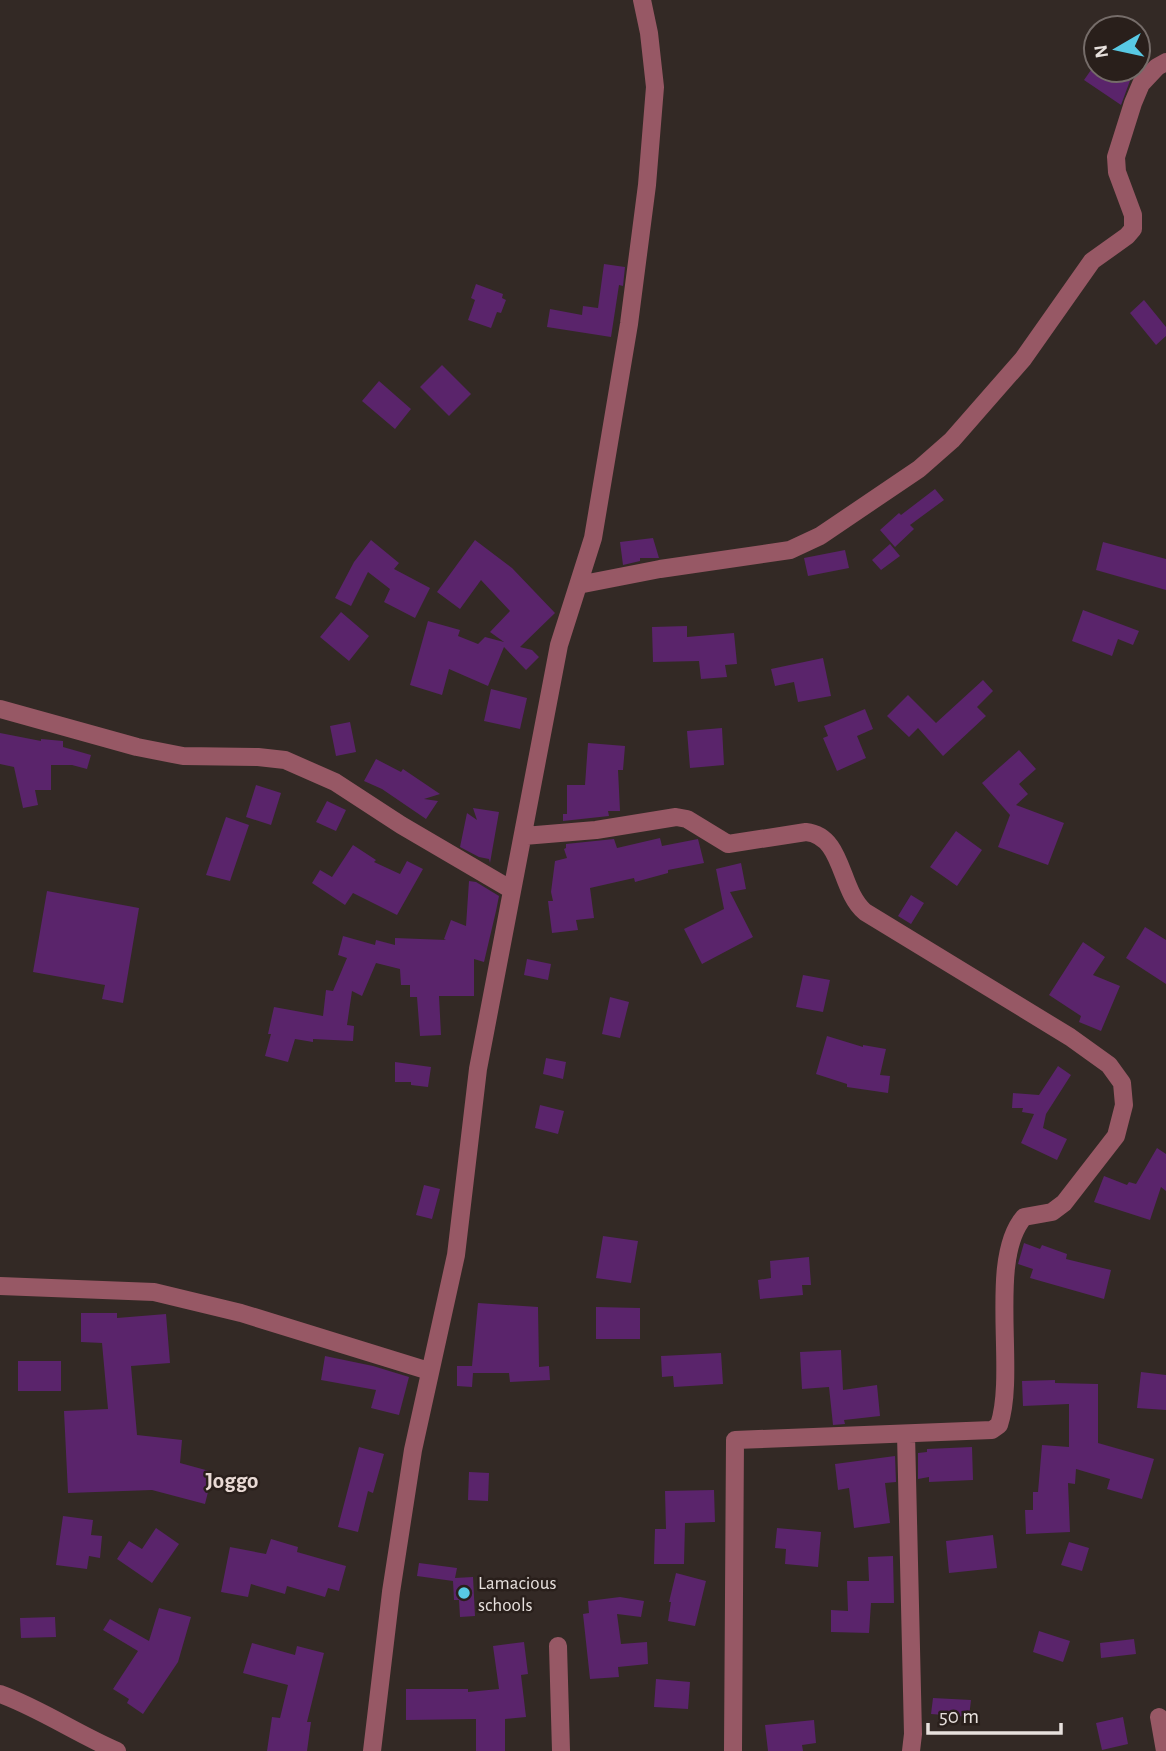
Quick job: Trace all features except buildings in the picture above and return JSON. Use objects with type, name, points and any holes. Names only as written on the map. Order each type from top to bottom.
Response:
[{"type":"street","points":[[372,1751],[391,1592],[413,1450],[456,1255],[478,1069],[554,668],[593,538],[629,324],[648,185],[655,87],[642,0]]},
{"type":"street","points":[[578,585],[660,569],[790,550],[820,536],[919,469],[952,440],[1023,359],[1092,261],[1133,229],[1133,215],[1117,172],[1116,157],[1133,103],[1142,84],[1166,62]]},
{"type":"street","points":[[0,709],[137,747],[183,756],[285,760],[335,782],[401,825],[512,890]]},
{"type":"street","points":[[524,836],[596,830],[676,817],[687,819],[728,844],[806,832],[817,833],[832,847],[854,903],[1070,1037],[1109,1065],[1122,1083],[1124,1105],[1116,1136],[1064,1203],[1052,1212],[1024,1217],[1015,1233],[1006,1272],[1005,1379],[999,1425],[992,1430],[734,1440],[733,1751]]},
{"type":"street","points":[[0,1286],[155,1292],[241,1313],[429,1371]]},
{"type":"street","points":[[906,1434],[913,1734],[911,1751]]},
{"type":"street","points":[[558,1646],[561,1751]]},
{"type":"street","points":[[0,1694],[22,1702],[117,1751]]},
{"type":"street","points":[[1159,1717],[1165,1751]]},
{"type":"place","name":"Lamacious schools","points":[[464,1593]]},
{"type":"district","name":"Joggo","points":[[232,1480]]}]
